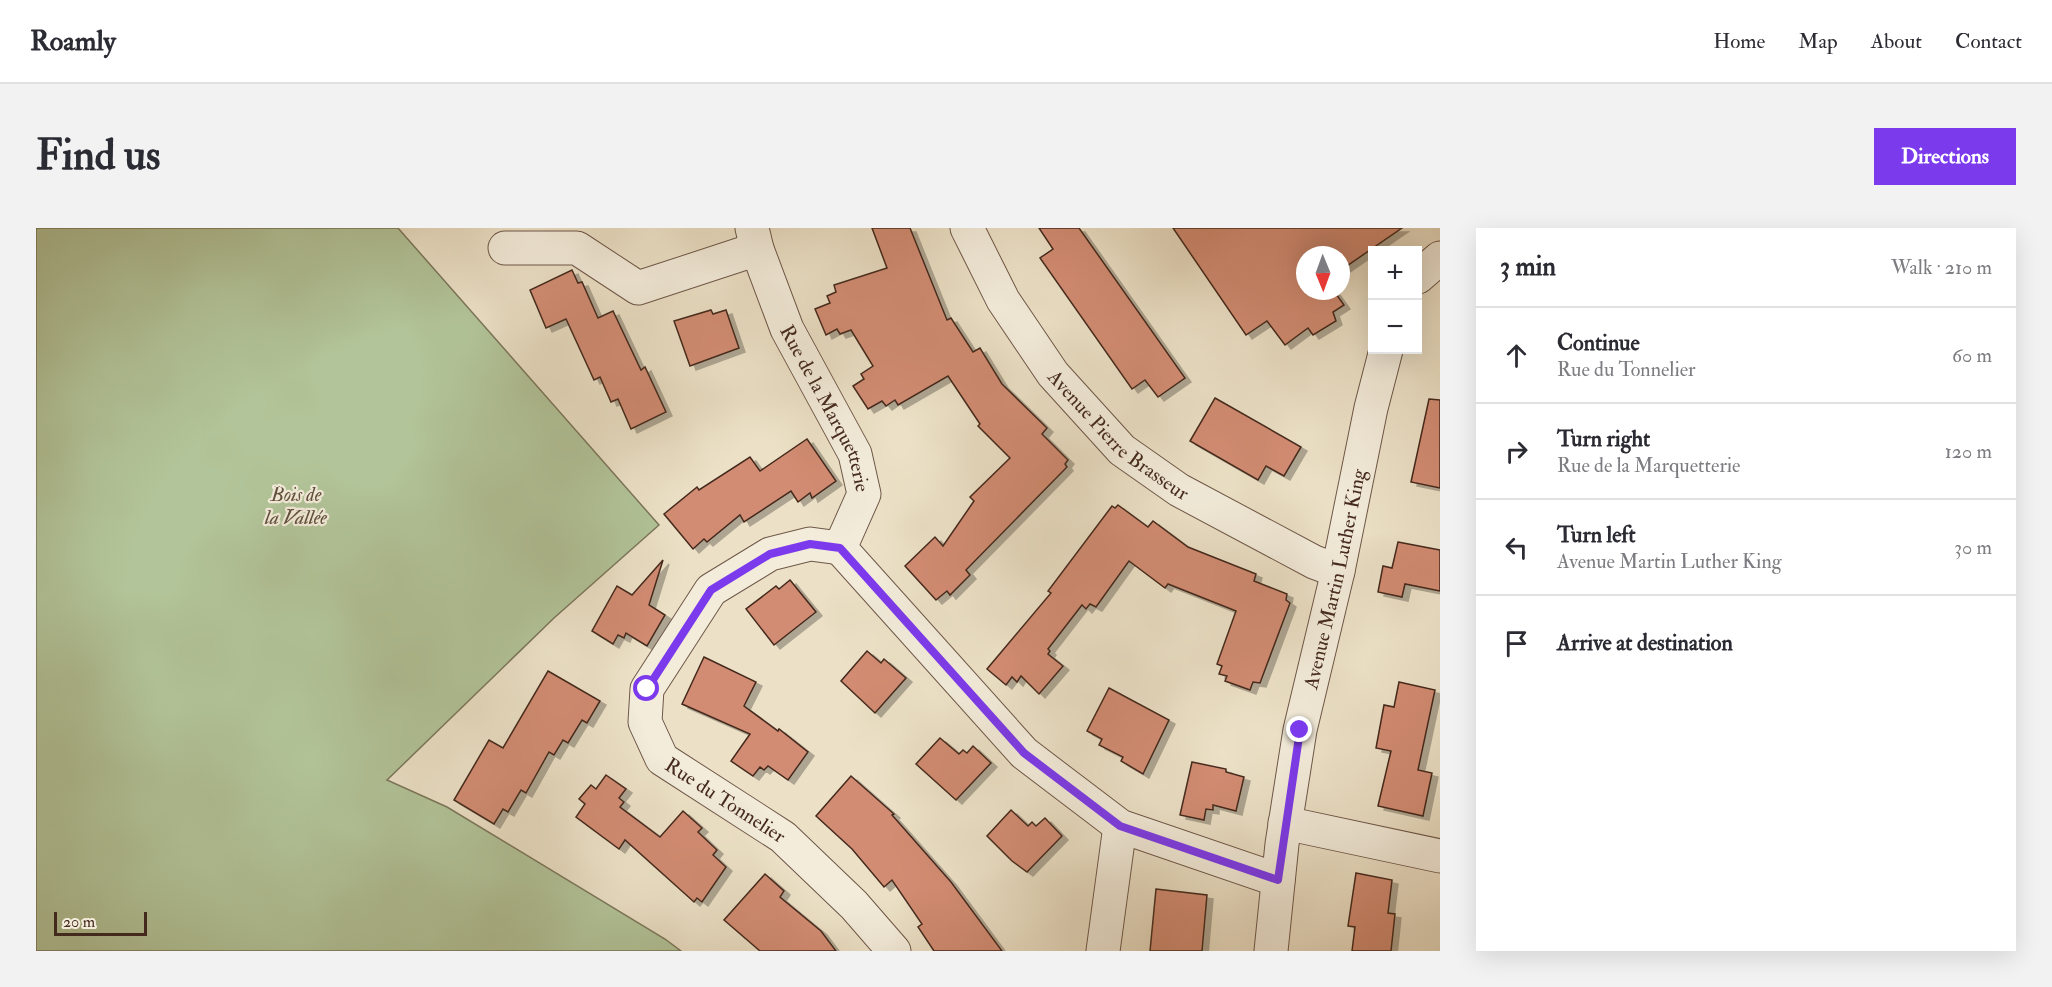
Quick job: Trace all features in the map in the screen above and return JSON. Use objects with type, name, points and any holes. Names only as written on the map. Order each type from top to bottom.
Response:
[{"type":"street","name":"Avenue Pierre Brasseur","points":[[967,228],[1003,300],[1053,374],[1122,450],[1179,490],[1314,562],[1338,571]]},
{"type":"street","name":"Rue de la Marquetterie","points":[[505,248],[577,248],[638,288],[754,238],[787,329],[855,454],[864,494],[840,548]]},
{"type":"street","points":[[1422,274],[1440,258]]},
{"type":"street","name":"Avenue Martin Luther King","points":[[1271,951],[1285,823],[1300,730],[1338,571],[1371,408],[1385,354]]},
{"type":"street","name":"Rue du Tonnelier","points":[[840,548],[810,544],[770,554],[711,590],[647,689],[645,722],[662,759],[783,837],[854,905],[894,951]]},
{"type":"street","points":[[840,548],[1024,753],[1120,826],[1278,880]]},
{"type":"street","points":[[1285,823],[1440,856]]},
{"type":"street","points":[[1103,951],[1120,826]]},
{"type":"green space","name":"Bois de la Vallée","points":[[36,228],[398,228],[659,525],[554,618],[387,780],[447,807],[665,939],[681,951],[36,951]]},
{"type":"building","points":[[872,228],[910,228],[947,320],[951,318],[973,352],[980,348],[1002,384],[1047,428],[1042,434],[1068,460],[1065,464],[1067,467],[966,570],[970,575],[950,595],[947,591],[936,600],[905,566],[935,537],[943,546],[974,501],[970,497],[1010,458],[978,426],[980,424],[948,376],[898,405],[895,400],[886,406],[882,401],[868,409],[853,386],[864,379],[861,374],[873,366],[851,330],[840,334],[837,329],[826,335],[815,309],[830,303],[827,296],[836,292],[834,285],[887,268]]},
{"type":"building","points":[[1039,228],[1079,228],[1185,378],[1158,397],[1145,380],[1132,389],[1040,258],[1053,249]]},
{"type":"building","points":[[1173,228],[1402,228],[1376,246],[1368,246],[1368,251],[1350,264],[1350,246],[1296,246],[1296,300],[1340,300],[1344,305],[1333,312],[1336,321],[1313,335],[1308,328],[1285,345],[1267,321],[1246,335]]},
{"type":"building","points":[[572,270],[578,283],[582,282],[598,318],[613,311],[641,370],[645,367],[666,412],[631,429],[618,399],[611,402],[600,377],[594,380],[566,319],[546,328],[530,290]]},
{"type":"building","points":[[711,310],[713,314],[726,310],[739,348],[690,366],[674,321]]},
{"type":"building","points":[[1215,398],[1301,447],[1284,476],[1266,466],[1258,480],[1190,441]]},
{"type":"building","points":[[1429,399],[1440,400],[1440,488],[1411,482]]},
{"type":"building","points":[[807,439],[836,481],[812,498],[810,493],[798,502],[791,491],[744,522],[740,515],[707,542],[704,539],[693,549],[664,514],[697,487],[699,490],[750,457],[760,471]]},
{"type":"building","points":[[1118,505],[1148,527],[1153,521],[1188,547],[1256,574],[1254,581],[1287,594],[1286,600],[1290,603],[1260,683],[1253,682],[1250,690],[1225,681],[1227,676],[1219,674],[1222,666],[1217,664],[1236,611],[1168,584],[1165,588],[1129,561],[1096,607],[1090,604],[1086,609],[1082,605],[1048,649],[1050,651],[1048,654],[1063,666],[1039,694],[1021,676],[1017,682],[1012,677],[1006,685],[987,669],[1051,593],[1048,591],[1112,506],[1115,508]]},
{"type":"building","points":[[1398,542],[1440,550],[1440,591],[1405,584],[1402,597],[1378,592],[1383,566],[1392,568]]},
{"type":"building","points":[[663,560],[649,605],[665,615],[647,646],[626,633],[624,638],[618,635],[613,644],[592,631],[617,586],[632,595]]},
{"type":"building","points":[[790,580],[816,612],[774,645],[746,609],[776,586],[779,589]]},
{"type":"building","points":[[867,651],[881,663],[884,659],[906,678],[875,713],[841,681]]},
{"type":"building","points":[[704,657],[756,682],[744,706],[808,752],[788,780],[768,766],[764,770],[760,767],[753,776],[731,761],[750,734],[682,704]]},
{"type":"building","points":[[548,671],[600,701],[587,723],[582,720],[568,743],[563,740],[554,755],[549,752],[526,793],[521,790],[508,812],[503,809],[494,824],[454,800],[489,740],[503,748]]},
{"type":"building","points":[[1399,682],[1435,690],[1418,770],[1432,773],[1423,816],[1378,806],[1391,751],[1376,748],[1384,705],[1394,707]]},
{"type":"building","points":[[1109,688],[1169,720],[1143,774],[1121,761],[1123,757],[1099,745],[1102,739],[1087,731]]},
{"type":"building","points":[[940,738],[959,754],[963,750],[967,753],[973,746],[991,763],[956,800],[916,764]]},
{"type":"building","points":[[1192,762],[1226,769],[1226,772],[1244,777],[1236,811],[1213,805],[1213,810],[1206,809],[1204,820],[1180,815]]},
{"type":"building","points":[[606,775],[626,789],[619,798],[624,802],[620,807],[660,837],[683,811],[702,828],[698,832],[717,850],[713,855],[726,867],[702,902],[697,898],[694,902],[625,840],[619,849],[576,817],[585,804],[579,799],[591,785],[596,789]]},
{"type":"building","points":[[851,776],[894,814],[892,815],[951,882],[1002,951],[934,951],[918,927],[922,924],[892,880],[884,887],[852,849],[816,816]]},
{"type":"building","points":[[1011,810],[1028,826],[1032,822],[1036,826],[1045,818],[1062,836],[1027,872],[1012,861],[987,836]]},
{"type":"building","points":[[1356,873],[1392,880],[1388,913],[1395,914],[1391,951],[1352,951],[1355,927],[1348,926]]},
{"type":"building","points":[[765,874],[784,891],[780,897],[821,931],[836,951],[760,951],[724,920]]},
{"type":"building","points":[[1156,889],[1207,895],[1202,951],[1150,951]]},
{"type":"route","points":[[647,689],[711,590],[770,554],[810,544],[840,548],[1024,753],[1120,826],[1278,880],[1300,730]]}]
